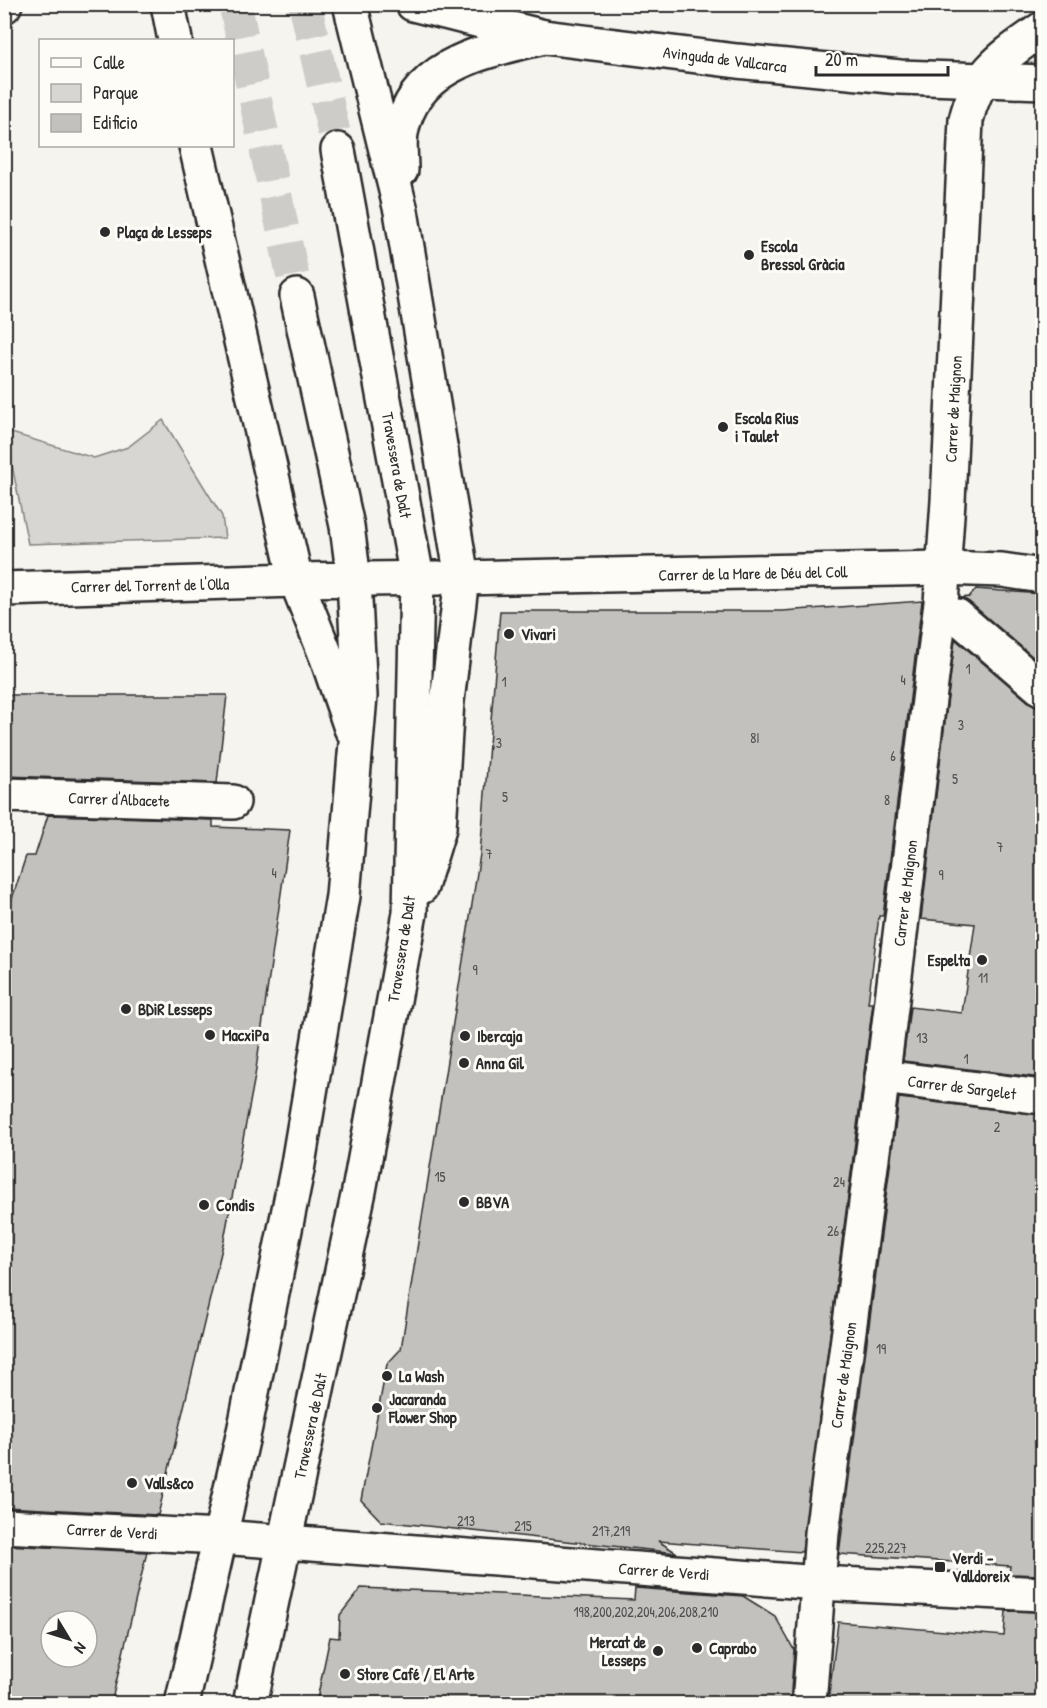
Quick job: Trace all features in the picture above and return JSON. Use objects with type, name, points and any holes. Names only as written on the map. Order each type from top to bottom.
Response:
[{"type":"main road","points":[[168,4],[175,39]]},
{"type":"main road","points":[[350,4],[401,210],[462,578],[447,702],[439,828],[428,872],[410,913]]},
{"type":"main road","name":"Avinguda de Vallcarca","points":[[413,4],[544,37],[874,76],[980,82],[1042,82]]},
{"type":"main road","points":[[980,82],[997,63],[1042,29]]},
{"type":"main road","points":[[401,210],[401,135],[407,111],[418,95],[453,63],[474,54],[544,37]]},
{"type":"main road","name":"Carrer de Maignon","points":[[809,1704],[822,1533],[941,603],[966,120],[980,82]]},
{"type":"main road","points":[[196,147],[296,580],[327,658],[356,744]]},
{"type":"main road","name":"Travessera de Dalt","points":[[250,1704],[359,1191],[410,913],[417,578],[338,150]]},
{"type":"main road","points":[[182,1704],[245,1427],[297,1170],[343,896],[360,696],[354,580],[343,503],[297,296]]},
{"type":"main road","name":"Carrer de la Mare de Déu del Coll","points":[[354,580],[942,568],[1002,570],[1042,576]]},
{"type":"main road","name":"Carrer del Torrent de l'Olla","points":[[4,588],[354,580]]},
{"type":"main road","points":[[957,616],[1042,689]]},
{"type":"main road","name":"Carrer d'Albacete","points":[[4,795],[233,802]]},
{"type":"main road","name":"Carrer de Sargelet","points":[[882,1077],[1042,1097]]},
{"type":"main road","name":"Carrer de Verdi","points":[[4,1526],[220,1537],[819,1583],[1042,1594]]},
{"type":"green space","points":[[163,420],[222,516],[225,538],[28,544],[5,431],[94,458],[128,447]]},
{"type":"building","points":[[976,589],[1042,594],[1042,665],[969,602],[961,598],[969,597]]},
{"type":"building","points":[[922,601],[883,916],[879,916],[868,1003],[873,1003],[802,1552],[658,1541],[677,1553],[381,1521],[361,1500],[387,1364],[401,1349],[480,854],[500,611],[782,611]]},
{"type":"building","points":[[955,639],[1030,703],[1042,707],[1042,1078],[903,1061],[910,1007],[962,1013],[975,924],[921,919]]},
{"type":"building","points":[[4,695],[227,695],[217,783],[4,776]]},
{"type":"building","points":[[48,815],[213,820],[213,827],[290,830],[255,1076],[224,1240],[158,1515],[4,1507],[4,901],[11,902],[26,856],[35,856]]},
{"type":"building","points":[[899,1098],[1042,1115],[1042,1575],[1009,1574],[1010,1566],[839,1554]]},
{"type":"building","points":[[4,1545],[147,1552],[111,1704],[4,1704]]},
{"type":"building","points":[[361,1588],[634,1600],[635,1588],[743,1596],[775,1616],[794,1650],[790,1704],[316,1704],[330,1637],[339,1638],[340,1615]]},
{"type":"building","points":[[1006,1611],[1042,1612],[1042,1704],[828,1704],[838,1622],[1004,1636]]},
{"type":"tunnel","points":[[235,4],[297,296]]},
{"type":"tunnel","points":[[305,4],[338,150]]},
{"type":"place","name":"Plaça de Lesseps","points":[[105,232]]},
{"type":"place","name":"Escola Bressol Gràcia","points":[[749,255]]},
{"type":"place","name":"Escola Rius i Taulet","points":[[723,427]]},
{"type":"place","name":"Vivari","points":[[509,634]]},
{"type":"place","name":"Espelta","points":[[982,960]]},
{"type":"place","name":"BDiR Lesseps","points":[[126,1009]]},
{"type":"place","name":"MacxiPa","points":[[210,1035]]},
{"type":"place","name":"Ibercaja","points":[[465,1036]]},
{"type":"place","name":"Anna Gil","points":[[464,1063]]},
{"type":"place","name":"BBVA","points":[[464,1202]]},
{"type":"place","name":"Condis","points":[[204,1205]]},
{"type":"place","name":"La Wash","points":[[387,1376]]},
{"type":"place","name":"Jacaranda Flower Shop","points":[[377,1408]]},
{"type":"place","name":"Valls&co","points":[[132,1483]]},
{"type":"place","name":"Verdi - Valldoreix","points":[[940,1567]]},
{"type":"place","name":"Caprabo","points":[[697,1648]]},
{"type":"place","name":"Mercat de Lesseps","points":[[658,1651]]},
{"type":"place","name":"Store Café / El Arte","points":[[345,1674]]}]
